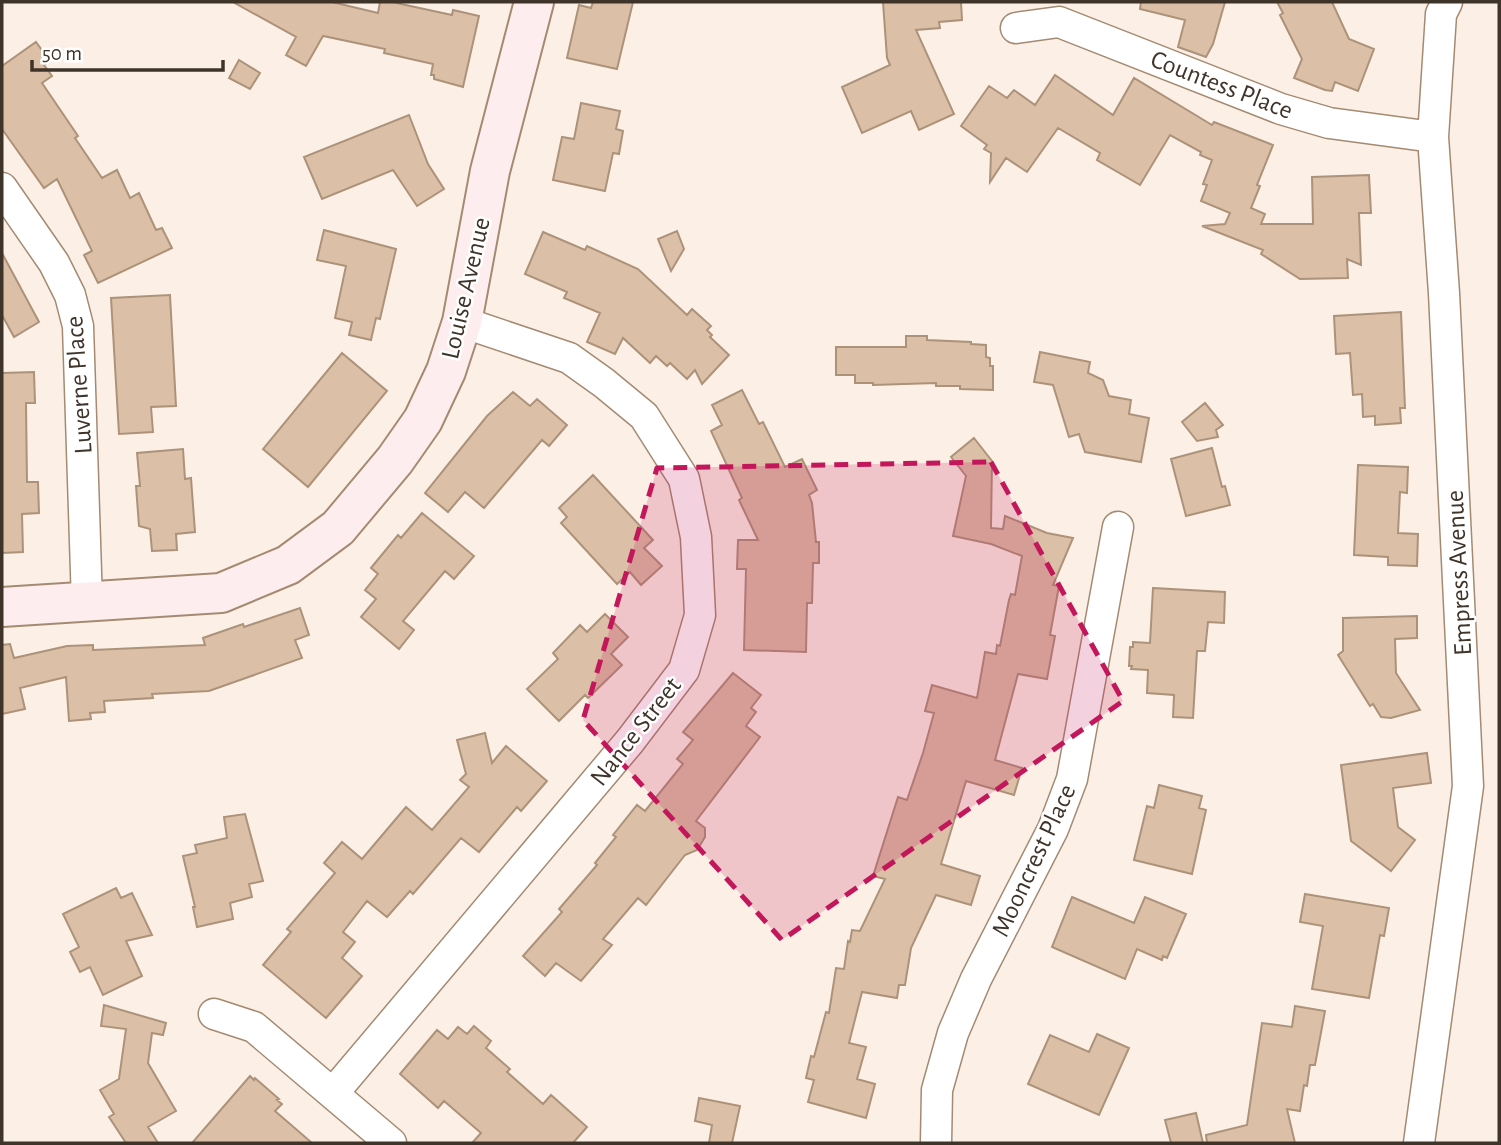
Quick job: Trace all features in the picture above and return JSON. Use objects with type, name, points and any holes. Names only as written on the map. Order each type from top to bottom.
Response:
[{"type":"street","name":"Empress Avenue","points":[[1419,1143],[1468,786],[1444,293],[1433,137],[1441,14],[1447,2]]},
{"type":"street","name":"Louise Avenue","points":[[2,607],[220,593],[288,565],[338,527],[395,460],[423,420],[446,371],[462,322],[490,171],[528,3]]},
{"type":"street","name":"Countess Place","points":[[1016,29],[1059,22],[1281,109],[1329,123],[1433,137]]},
{"type":"street","name":"Luverne Place","points":[[2,188],[54,263],[70,295],[78,327],[87,603]]},
{"type":"street","name":"Nance Street","points":[[334,1092],[630,741],[684,670],[700,615],[696,537],[684,479],[644,416],[569,358],[462,322]]},
{"type":"street","name":"Mooncrest Place","points":[[936,1143],[937,1090],[953,1033],[976,979],[1053,829],[1072,779],[1118,527]]},
{"type":"street","points":[[214,1014],[254,1027],[391,1143]]},
{"type":"highlighted area","points":[[991,462],[1123,701],[782,940],[583,720],[657,468]]},
{"type":"building","points":[[233,2],[332,2],[378,13],[380,2],[392,2],[452,15],[453,10],[479,16],[463,87],[434,79],[434,75],[431,75],[433,64],[384,53],[385,49],[323,36],[306,66],[286,55],[296,37]]},
{"type":"building","points":[[593,2],[633,2],[617,69],[567,58],[579,5],[591,8]]},
{"type":"building","points":[[883,2],[961,2],[962,20],[939,22],[940,28],[916,30],[954,114],[919,130],[911,111],[862,133],[842,87],[890,65],[887,58]]},
{"type":"building","points":[[1141,2],[1225,2],[1213,44],[1206,57],[1178,47],[1185,20],[1140,9]]},
{"type":"building","points":[[1277,2],[1332,2],[1349,39],[1374,49],[1358,91],[1335,82],[1332,91],[1325,90],[1294,78],[1302,59],[1280,15],[1283,13]]},
{"type":"building","points":[[36,42],[50,61],[44,65],[52,76],[42,83],[78,136],[75,138],[102,178],[117,170],[130,198],[139,193],[156,230],[162,228],[172,248],[98,283],[84,255],[92,251],[57,179],[44,188],[2,129],[2,66]]},
{"type":"building","points":[[239,60],[260,73],[250,89],[229,78]]},
{"type":"building","points":[[1055,75],[1113,115],[1134,78],[1212,125],[1214,122],[1273,145],[1251,208],[1265,214],[1261,224],[1313,224],[1312,177],[1369,175],[1371,213],[1359,213],[1361,265],[1347,259],[1348,278],[1300,279],[1261,254],[1263,250],[1202,226],[1225,224],[1230,213],[1201,201],[1207,185],[1203,184],[1212,160],[1170,135],[1140,185],[1097,160],[1100,153],[1058,128],[1027,172],[1006,158],[990,182],[991,153],[984,149],[987,145],[961,126],[989,86],[1007,98],[1014,90],[1035,105]]},
{"type":"building","points":[[581,103],[620,111],[616,129],[623,131],[619,154],[613,153],[605,191],[553,180],[562,137],[574,139]]},
{"type":"building","points":[[409,115],[428,164],[444,189],[417,206],[393,170],[322,199],[304,157]]},
{"type":"building","points":[[324,230],[396,249],[380,319],[376,318],[371,340],[349,335],[352,322],[335,318],[346,266],[317,260]]},
{"type":"building","points":[[677,231],[684,249],[671,271],[658,239]]},
{"type":"building","points":[[543,232],[585,250],[587,246],[638,269],[687,315],[692,309],[711,326],[707,330],[712,335],[710,337],[729,355],[702,384],[695,370],[687,379],[670,363],[667,366],[656,356],[650,363],[623,338],[615,354],[587,342],[600,313],[564,298],[567,292],[525,274]]},
{"type":"building","points":[[2,253],[39,322],[14,337],[2,315]]},
{"type":"building","points":[[170,295],[176,406],[151,407],[153,432],[119,434],[111,298]]},
{"type":"building","points":[[1401,312],[1405,408],[1400,408],[1401,423],[1375,425],[1375,416],[1363,417],[1362,394],[1353,395],[1350,353],[1336,354],[1334,316]]},
{"type":"building","points":[[906,336],[927,336],[927,340],[986,345],[986,357],[990,358],[990,366],[993,366],[993,390],[960,389],[960,386],[936,386],[936,383],[873,385],[855,383],[855,375],[836,375],[836,347],[906,347]]},
{"type":"building","points":[[1040,352],[1090,362],[1088,373],[1103,380],[1109,396],[1131,400],[1129,414],[1149,418],[1141,462],[1085,452],[1079,434],[1069,437],[1053,385],[1034,382]]},
{"type":"building","points":[[342,353],[387,391],[308,487],[263,449]]},
{"type":"building","points":[[34,372],[35,403],[26,403],[27,482],[38,482],[39,513],[22,514],[23,552],[2,553],[2,373]]},
{"type":"building","points":[[742,390],[759,424],[763,422],[785,467],[802,459],[817,490],[809,495],[816,542],[819,542],[819,563],[813,563],[812,603],[807,603],[806,652],[744,650],[746,569],[737,569],[738,540],[758,540],[711,431],[722,425],[712,405]]},
{"type":"building","points":[[513,392],[530,406],[537,399],[567,425],[549,446],[542,440],[484,508],[465,492],[448,512],[425,493],[487,416]]},
{"type":"building","points":[[1205,403],[1223,425],[1216,430],[1218,437],[1197,441],[1182,422]]},
{"type":"building","points":[[974,438],[992,461],[991,528],[1003,529],[1005,516],[1047,533],[1073,538],[1053,585],[1059,586],[1050,635],[1055,636],[1047,679],[1018,674],[995,760],[1022,768],[1014,795],[966,781],[941,864],[980,876],[971,905],[936,895],[911,948],[905,985],[899,985],[897,998],[862,992],[849,1043],[866,1047],[857,1079],[875,1084],[866,1118],[808,1102],[814,1080],[806,1078],[811,1056],[814,1057],[826,1012],[829,1013],[836,968],[844,969],[852,930],[860,931],[885,879],[873,876],[898,797],[907,800],[923,753],[934,713],[925,711],[932,685],[977,698],[985,652],[996,654],[997,645],[1000,646],[1009,600],[1011,594],[1015,595],[1022,556],[991,544],[953,536],[966,476],[951,457]]},
{"type":"building","points":[[1212,448],[1222,487],[1225,486],[1230,505],[1186,516],[1171,459]]},
{"type":"building","points":[[183,449],[185,479],[191,478],[195,532],[176,534],[177,550],[152,551],[150,529],[139,526],[137,453]]},
{"type":"building","points":[[1358,465],[1408,467],[1407,493],[1400,492],[1398,533],[1418,534],[1417,566],[1388,565],[1388,557],[1354,555]]},
{"type":"building","points":[[593,475],[653,540],[644,548],[662,566],[641,585],[630,572],[617,584],[561,523],[567,517],[559,508]]},
{"type":"building","points":[[422,513],[474,556],[454,579],[445,571],[403,621],[414,630],[399,649],[361,617],[376,599],[365,590],[378,574],[371,568],[398,535],[401,538]]},
{"type":"building","points":[[1153,588],[1225,592],[1224,623],[1208,622],[1205,651],[1197,651],[1193,718],[1173,717],[1174,695],[1147,693],[1148,670],[1131,669],[1132,666],[1129,666],[1130,647],[1133,647],[1133,642],[1150,643]]},
{"type":"building","points":[[300,608],[309,635],[295,640],[302,658],[209,691],[152,694],[153,698],[104,701],[105,712],[90,713],[91,719],[69,721],[66,677],[20,688],[25,709],[2,714],[2,645],[10,644],[14,658],[67,646],[93,645],[93,650],[205,645],[203,638]]},
{"type":"building","points":[[605,614],[628,637],[611,654],[622,665],[588,698],[585,695],[559,721],[527,689],[558,659],[553,653],[580,625],[587,632]]},
{"type":"building","points":[[1417,616],[1417,638],[1395,639],[1396,673],[1420,710],[1391,718],[1381,717],[1373,704],[1370,706],[1338,655],[1343,651],[1343,618]]},
{"type":"building","points":[[733,673],[761,695],[751,708],[756,712],[746,726],[760,737],[696,821],[705,828],[702,842],[697,850],[685,855],[646,905],[638,898],[603,939],[612,945],[581,981],[556,963],[545,976],[523,956],[562,912],[559,909],[597,865],[595,863],[616,837],[613,835],[637,805],[645,811],[683,764],[677,759],[693,740],[683,732]]},
{"type":"building","points":[[485,733],[492,763],[506,746],[547,781],[521,811],[517,807],[479,852],[461,838],[413,894],[410,891],[387,917],[367,901],[343,932],[355,942],[342,958],[362,976],[326,1018],[263,965],[291,932],[287,929],[335,873],[324,863],[342,842],[362,859],[406,807],[432,830],[469,787],[460,780],[466,774],[457,740]]},
{"type":"building","points":[[1427,753],[1431,783],[1393,788],[1398,827],[1415,840],[1391,871],[1351,841],[1341,765]]},
{"type":"building","points":[[1159,785],[1202,796],[1199,808],[1206,810],[1192,874],[1134,860],[1147,806],[1154,808]]},
{"type":"building","points":[[245,814],[263,881],[249,884],[252,897],[230,903],[233,919],[197,927],[183,856],[197,853],[195,845],[227,838],[224,817]]},
{"type":"building","points":[[116,888],[121,898],[132,893],[152,935],[126,941],[142,976],[103,995],[90,967],[80,972],[70,952],[79,947],[63,914]]},
{"type":"building","points":[[1305,894],[1389,908],[1384,936],[1380,935],[1369,998],[1312,989],[1323,926],[1300,922]]},
{"type":"building","points":[[1072,897],[1134,923],[1145,897],[1186,914],[1167,958],[1163,956],[1162,960],[1137,949],[1125,979],[1052,947]]},
{"type":"building","points":[[104,1005],[166,1023],[163,1035],[152,1033],[148,1063],[176,1111],[148,1127],[158,1143],[126,1143],[109,1117],[114,1114],[100,1090],[119,1079],[126,1029],[101,1026]]},
{"type":"building","points":[[1295,1006],[1325,1011],[1315,1065],[1310,1065],[1300,1111],[1287,1109],[1295,1143],[1207,1143],[1206,1135],[1247,1125],[1262,1023],[1292,1027]]},
{"type":"building","points":[[474,1026],[491,1041],[486,1048],[510,1069],[507,1072],[543,1104],[551,1095],[587,1127],[573,1143],[472,1143],[481,1133],[444,1101],[438,1108],[400,1074],[437,1030],[448,1039],[458,1027],[467,1034]]},
{"type":"building","points":[[1097,1034],[1129,1048],[1099,1115],[1028,1084],[1050,1035],[1089,1052]]},
{"type":"building","points":[[250,1076],[279,1099],[277,1100],[282,1104],[275,1111],[312,1143],[192,1143]]},
{"type":"building","points":[[699,1098],[740,1106],[732,1143],[709,1143],[712,1125],[695,1121]]},
{"type":"building","points":[[1196,1113],[1203,1143],[1171,1143],[1165,1120]]}]
